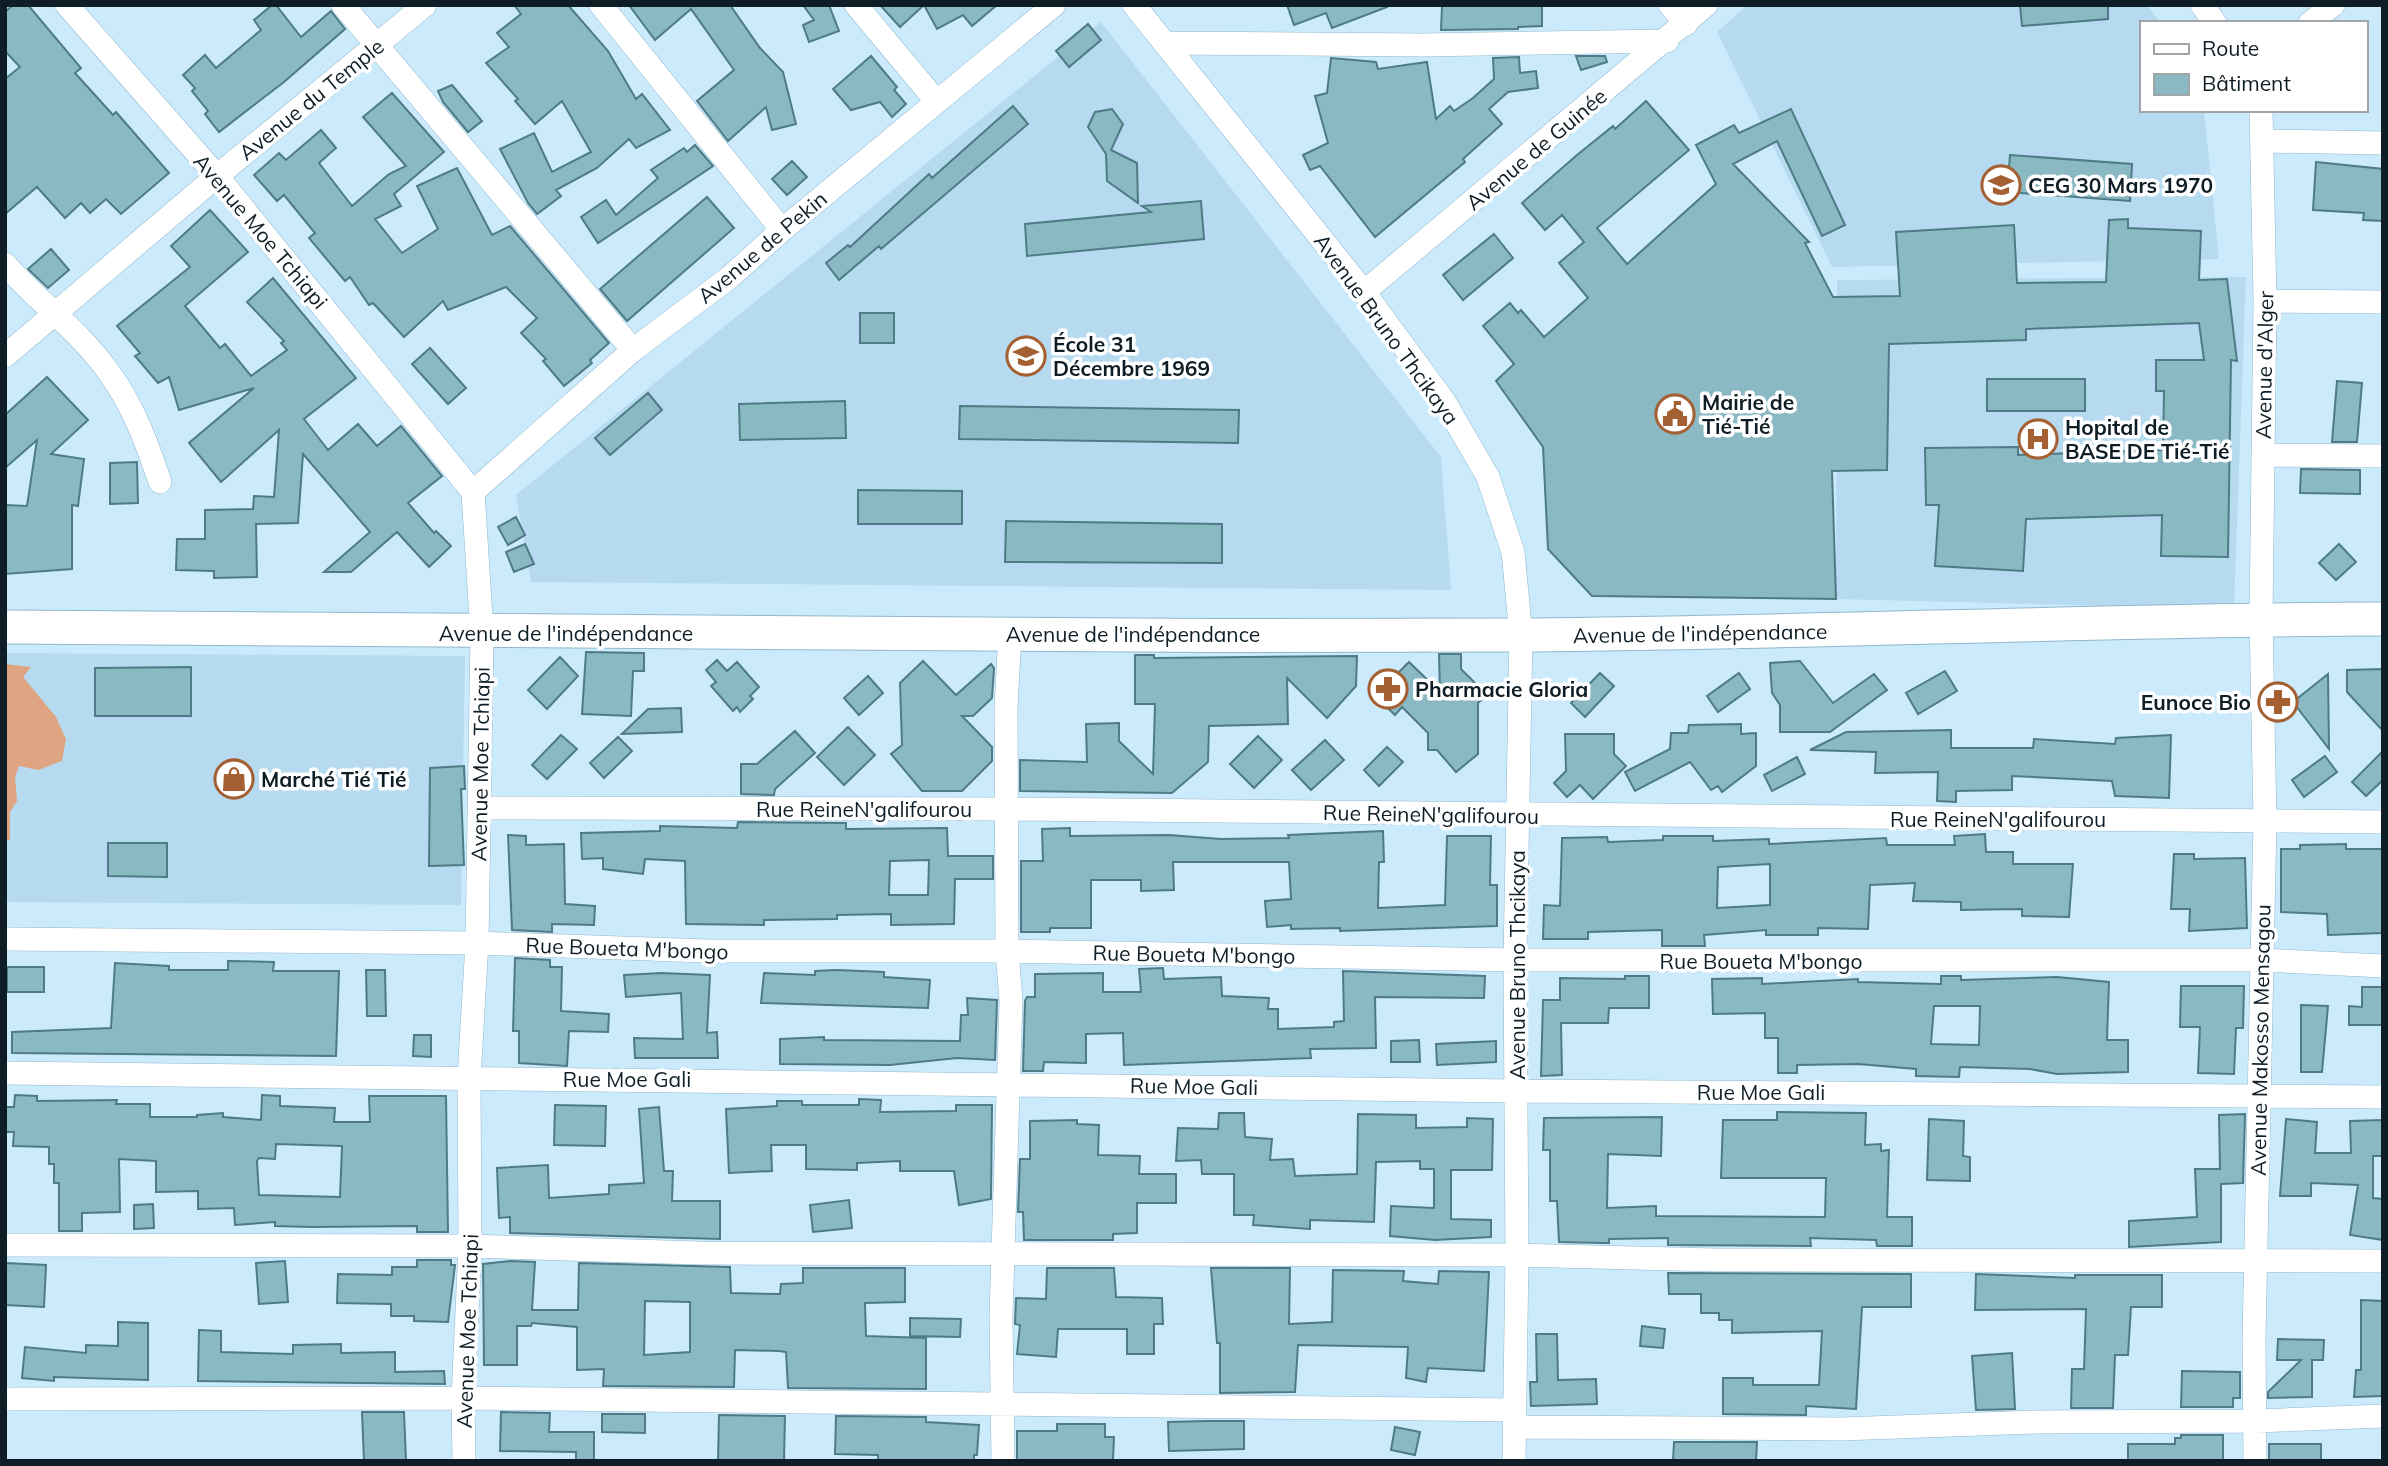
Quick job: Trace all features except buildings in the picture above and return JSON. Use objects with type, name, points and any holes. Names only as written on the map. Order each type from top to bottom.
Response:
[{"type":"street","name":"Avenue Moe Tchiapi","points":[[67,5],[217,176],[473,492],[482,634],[477,943],[469,1078],[470,1246],[463,1398],[464,1461]]},
{"type":"street","points":[[343,5],[633,350]]},
{"type":"street","name":"Avenue du Temple","points":[[5,356],[217,176],[425,5]]},
{"type":"street","points":[[601,5],[782,230]]},
{"type":"street","points":[[856,5],[937,102]]},
{"type":"street","name":"Avenue de Pekin","points":[[473,492],[633,350],[730,276],[1055,5]]},
{"type":"street","name":"Avenue Bruno Thcikaya","points":[[1134,5],[1364,292],[1444,401],[1488,477],[1513,552],[1521,635],[1515,960],[1517,1255],[1514,1461]]},
{"type":"street","points":[[1670,5],[1686,24]]},
{"type":"street","name":"Avenue de Guinée","points":[[1364,292],[1667,41],[1706,5]]},
{"type":"street","points":[[2202,5],[2214,21]]},
{"type":"street","points":[[2313,21],[2333,5]]},
{"type":"street","points":[[1166,43],[1422,45],[1667,41]]},
{"type":"street","name":"Avenue d'Alger","points":[[2261,112],[2264,141],[2265,301],[2261,619]]},
{"type":"street","points":[[2264,141],[2383,143]]},
{"type":"street","points":[[5,264],[56,313],[109,373],[139,423],[160,482]]},
{"type":"street","points":[[2265,301],[2383,302]]},
{"type":"street","points":[[2263,455],[2383,456]]},
{"type":"street","points":[[2261,619],[2383,619]]},
{"type":"street","name":"Avenue de l'indépendance","points":[[5,627],[482,634],[1521,635],[1871,631],[2261,619]]},
{"type":"street","name":"Avenue Makosso Mensagou","points":[[2255,1461],[2254,1339],[2265,821],[2261,619]]},
{"type":"street","points":[[1003,1461],[1004,1253],[1011,1001],[1007,951],[1009,809],[1006,708],[1010,633]]},
{"type":"street","name":"Rue ReineN'galifourou","points":[[479,808],[1009,809],[1518,816],[2383,822]]},
{"type":"street","name":"Rue Boueta M'bongo","points":[[5,939],[477,943],[708,951],[1007,951],[1515,960],[2263,960],[2383,965]]},
{"type":"street","name":"Rue Moe Gali","points":[[5,1073],[1516,1091],[2383,1097]]},
{"type":"street","points":[[5,1245],[470,1246],[712,1253],[1517,1255],[1716,1260],[2383,1261]]},
{"type":"street","points":[[5,1399],[463,1398],[750,1404],[1002,1404],[1842,1429],[2037,1422],[2256,1422],[2383,1416]]},
{"type":"shaded area","name":"CEG 30 Mars 1970","points":[[1747,5],[2147,5],[2159,21],[2140,21],[2140,112],[2204,112],[2219,259],[1832,267],[1717,32]]},
{"type":"shaded area","name":"École 31 Décembre 1969","points":[[1101,22],[1441,457],[1451,590],[531,582],[516,495]]},
{"type":"shaded area","name":"Hopital de BASE DE Tié-Tié","points":[[2246,277],[2234,609],[1836,599],[1837,280]]},
{"type":"shaded area","name":"Marché Tié Tié","points":[[5,653],[465,656],[461,905],[5,902]]},
{"type":"shaded area","points":[[5,664],[31,667],[23,677],[56,717],[66,739],[62,761],[38,770],[19,766],[15,777],[17,801],[10,812],[10,840],[5,840]]},
{"type":"place","name":"CEG 30 Mars 1970","points":[[2001,185]]},
{"type":"place","name":"École 31 Décembre 1969","points":[[1026,356]]},
{"type":"place","name":"Mairie de Tié-Tié","points":[[1675,414]]},
{"type":"place","name":"Hopital de BASE DE Tié-Tié","points":[[2038,439]]},
{"type":"place","name":"Pharmacie Gloria","points":[[1388,689]]},
{"type":"place","name":"Eunoce Bio","points":[[2278,702]]},
{"type":"place","name":"Marché Tié Tié","points":[[234,779]]}]
